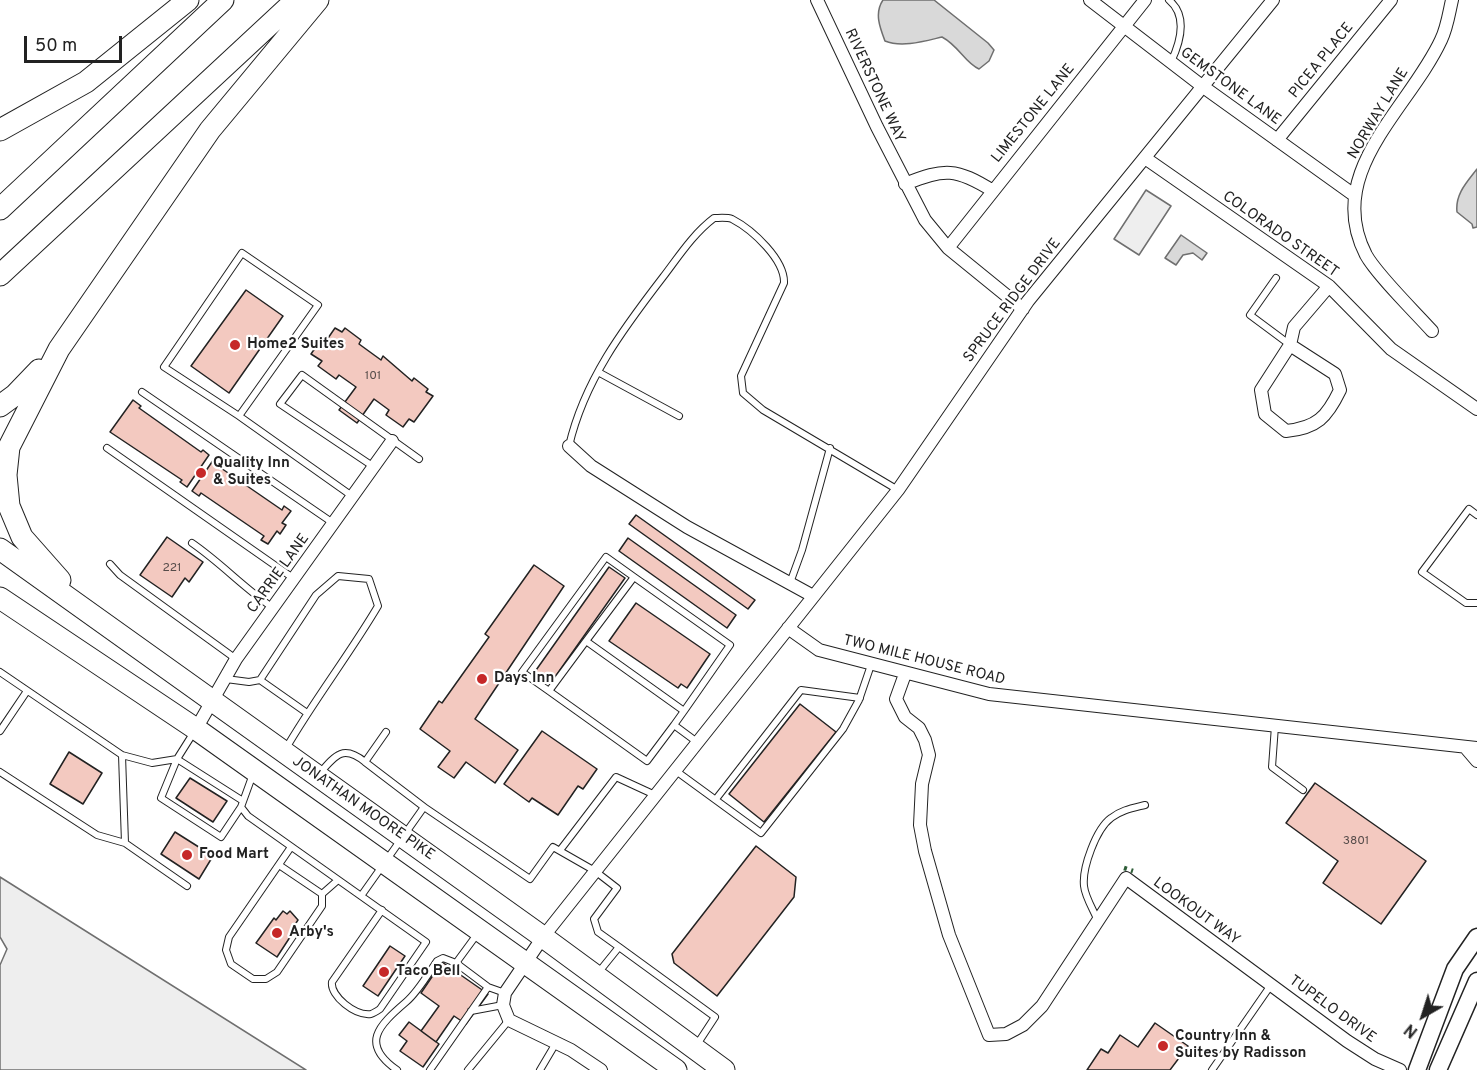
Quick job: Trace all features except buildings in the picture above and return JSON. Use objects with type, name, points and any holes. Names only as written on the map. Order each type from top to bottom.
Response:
[{"type":"highway","points":[[0,130],[86,82],[188,0]]},
{"type":"highway","points":[[0,209],[224,0]]},
{"type":"highway","points":[[0,275],[296,0]]},
{"type":"highway","points":[[98,618],[36,555],[22,537],[9,506],[6,475],[9,447],[59,349],[210,130],[318,0]]},
{"type":"highway","points":[[0,406],[15,395],[59,349]]},
{"type":"highway","name":"JONATHAN MOORE PIKE","points":[[0,549],[596,975],[724,1070]]},
{"type":"highway","name":"JONATHAN MOORE PIKE","points":[[1,599],[196,729],[676,1070]]},
{"type":"street","name":"RIVERSTONE WAY","points":[[817,0],[905,184],[925,220],[948,248],[1023,309]]},
{"type":"street","name":"GEMSTONE LANE","points":[[1090,0],[1202,87],[1354,195]]},
{"type":"street","name":"LIMESTONE LANE","points":[[948,248],[1145,0]]},
{"type":"street","name":"SPRUCE RIDGE DRIVE","points":[[788,628],[898,490],[1023,309],[1273,0]]},
{"type":"street","name":"PICEA PLACE","points":[[1277,140],[1391,0]]},
{"type":"street","name":"NORWAY LANE","points":[[1432,331],[1367,257],[1353,223],[1354,195],[1367,157],[1442,39],[1452,0]]},
{"type":"street","name":"COLORADO STREET","points":[[1145,158],[1329,286],[1406,362],[1477,409]]},
{"type":"street","points":[[905,184],[932,173],[951,171],[967,175],[993,191]]},
{"type":"street","points":[[1290,345],[1335,374],[1340,390],[1329,411],[1307,429],[1286,431],[1265,414],[1261,390],[1290,345],[1294,327],[1329,286]]},
{"type":"street","name":"CARRIE LANE","points":[[196,729],[236,659],[392,441]]},
{"type":"street","points":[[569,446],[591,466],[687,527],[813,596]]},
{"type":"street","points":[[601,1070],[556,1043],[509,1020],[504,999],[543,937],[788,628]]},
{"type":"street","name":"TWO MILE HOUSE ROAD","points":[[788,628],[819,650],[989,694],[1471,748],[1477,761]]},
{"type":"street","points":[[905,674],[896,699],[905,717],[919,728],[929,755],[922,784],[920,825],[925,851],[949,934],[989,1035],[1006,1034],[1023,1025],[1042,1006],[1098,922]]},
{"type":"street","name":"LOOKOUT WAY","points":[[1098,922],[1126,878],[1249,969]]},
{"type":"street","points":[[1417,1070],[1455,969],[1477,937]]},
{"type":"street","name":"TUPELO DRIVE","points":[[1249,969],[1374,1059],[1400,1070]]},
{"type":"street","points":[[1438,1070],[1477,981]]},
{"type":"lane","points":[[1168,0],[1178,9],[1181,38],[1171,62]]},
{"type":"lane","points":[[569,446],[577,412],[598,372],[636,313],[698,230],[714,218],[731,218],[777,258],[784,272],[784,283],[741,376],[743,393],[763,410],[898,490]]},
{"type":"lane","points":[[239,416],[318,305],[242,253],[165,368],[239,416],[352,496]]},
{"type":"lane","points":[[1276,278],[1250,315],[1290,345]]},
{"type":"lane","points":[[598,372],[680,416]]},
{"type":"lane","points":[[374,467],[280,404],[302,375],[418,459]]},
{"type":"lane","points":[[142,392],[333,523]]},
{"type":"lane","points":[[107,448],[294,579]]},
{"type":"lane","points":[[789,584],[808,531],[830,448]]},
{"type":"lane","points":[[1477,515],[1469,509],[1422,572],[1466,603],[1477,603]]},
{"type":"lane","points":[[192,543],[220,562],[245,589],[273,608]]},
{"type":"lane","points":[[606,557],[634,577],[730,645],[647,761],[522,672],[606,557]]},
{"type":"lane","points":[[110,564],[120,575],[236,659]]},
{"type":"lane","points":[[260,680],[316,595],[338,576],[369,579],[378,606],[330,683],[307,713],[284,753]]},
{"type":"lane","points":[[549,692],[634,577]]},
{"type":"lane","points":[[586,641],[684,711]]},
{"type":"lane","points":[[676,771],[761,833],[843,729],[860,698],[871,665]]},
{"type":"lane","points":[[0,672],[122,755],[152,763],[177,759],[242,804],[248,816],[382,910],[426,942],[380,1009],[370,1014],[359,1012],[334,995],[331,989],[332,982],[382,910]]},
{"type":"lane","points":[[226,679],[249,682],[260,680],[307,713]]},
{"type":"lane","points":[[716,799],[801,690],[860,698]]},
{"type":"lane","points":[[0,731],[27,691]]},
{"type":"lane","points":[[674,725],[698,743]]},
{"type":"lane","points":[[1275,726],[1272,767],[1303,790]]},
{"type":"lane","points":[[196,729],[177,759],[161,798],[221,837],[242,804],[254,771]]},
{"type":"lane","points":[[365,762],[386,732]]},
{"type":"lane","points":[[317,777],[332,759],[342,752],[354,754],[424,807],[530,879],[553,847],[561,849],[595,871],[617,888],[594,919],[598,932],[715,1017],[695,1047]]},
{"type":"lane","points":[[122,755],[125,843]]},
{"type":"lane","points":[[0,772],[97,835],[125,843],[187,886]]},
{"type":"lane","points":[[561,849],[616,777],[655,795]]},
{"type":"lane","points":[[1098,922],[1084,887],[1086,867],[1094,843],[1108,819],[1127,809],[1145,806]]},
{"type":"lane","points":[[361,896],[424,807]]},
{"type":"lane","points":[[291,847],[229,937],[226,951],[231,964],[253,980],[266,980],[277,972],[322,906],[322,894],[338,880]]},
{"type":"lane","points":[[279,865],[322,894]]},
{"type":"lane","points":[[456,963],[480,930]]},
{"type":"lane","points":[[596,975],[619,946]]},
{"type":"lane","points":[[397,1070],[376,1053],[375,1042],[378,1033],[398,1007],[407,1002],[437,961],[443,958],[456,963],[504,999]]},
{"type":"lane","points":[[1212,1070],[1271,985]]},
{"type":"lane","points":[[430,1070],[488,987]]},
{"type":"lane","points":[[471,1011],[504,999]]},
{"type":"lane","points":[[468,1070],[509,1020]]},
{"type":"lane","points":[[540,1070],[556,1043]]},
{"type":"shaded area","points":[[883,0],[934,0],[988,43],[994,50],[989,61],[979,69],[942,37],[906,44],[885,41],[878,15]]},
{"type":"shaded area","points":[[1477,169],[1477,227],[1473,228],[1472,224],[1457,212],[1457,206],[1463,189]]},
{"type":"shaded area","points":[[1146,190],[1171,206],[1139,255],[1114,239]]},
{"type":"shaded area","points":[[1181,235],[1207,253],[1202,260],[1193,253],[1183,255],[1176,265],[1165,258]]},
{"type":"shaded area","points":[[0,877],[306,1070],[0,1070],[0,965],[7,949],[0,937]]},
{"type":"hedge","points":[[1124,868],[1133,871]]},
{"type":"place","name":"Home2 Suites","points":[[235,345]]},
{"type":"place","name":"Quality Inn & Suites","points":[[201,473]]},
{"type":"place","name":"Days Inn","points":[[482,679]]},
{"type":"place","name":"Food Mart","points":[[187,855]]},
{"type":"place","name":"Arby's","points":[[277,933]]},
{"type":"place","name":"Taco Bell","points":[[384,972]]},
{"type":"place","name":"Country Inn & Suites by Radisson","points":[[1163,1046]]}]
